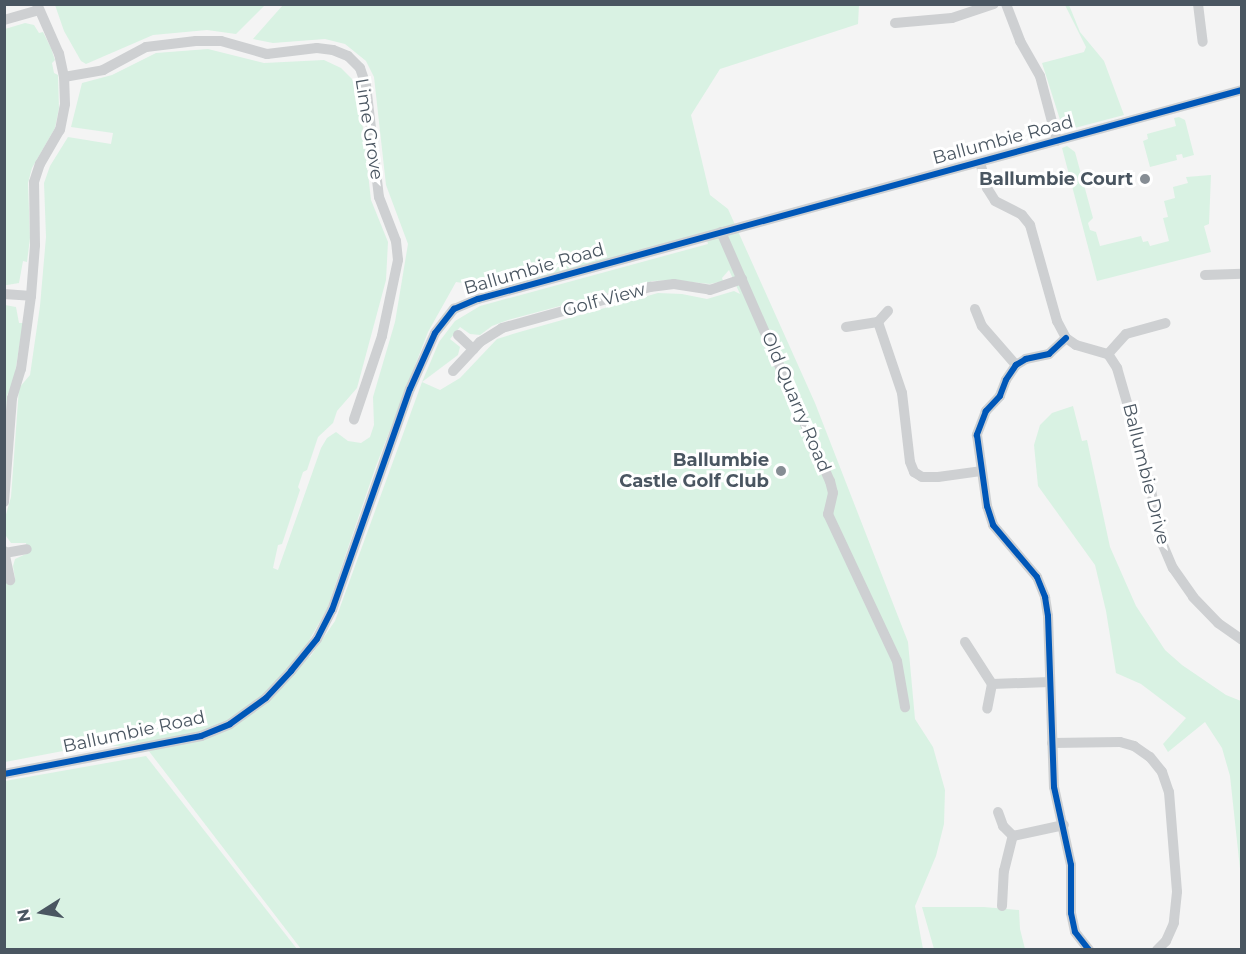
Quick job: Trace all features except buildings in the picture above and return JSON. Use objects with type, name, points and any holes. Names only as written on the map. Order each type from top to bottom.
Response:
[{"type":"street","points":[[895,23],[952,18],[994,4]]},
{"type":"street","points":[[1006,4],[1020,41],[1040,76],[1057,141]]},
{"type":"street","points":[[1198,4],[1203,42]]},
{"type":"street","points":[[4,20],[37,7],[59,54],[64,77],[65,104],[60,130],[40,164],[34,182],[35,245],[31,296],[21,369],[12,398],[4,502]]},
{"type":"street","name":"Lime Grove","points":[[64,77],[104,70],[146,46],[196,41],[221,41],[267,54],[317,48],[333,50],[348,56],[360,68],[366,85],[379,197],[396,242],[398,260],[382,336],[354,419]]},
{"type":"street","name":"Ballumbie Road","points":[[4,774],[201,736],[230,724],[266,698],[316,639],[332,610],[410,389],[435,333],[454,309],[477,299],[1242,90]]},
{"type":"street","points":[[980,162],[987,188],[995,201],[1022,215],[1030,225],[1057,321],[1066,338],[1076,345],[1108,354],[1126,334],[1166,323]]},
{"type":"street","name":"Old Quarry Road","points":[[722,232],[830,481],[833,493],[828,514],[897,661],[905,707]]},
{"type":"street","points":[[1205,274],[1242,274]]},
{"type":"street","name":"Golf View","points":[[453,371],[473,349],[502,328],[650,287],[674,284],[710,290],[742,279]]},
{"type":"street","points":[[4,294],[31,296]]},
{"type":"street","points":[[975,309],[982,326],[1016,365]]},
{"type":"street","points":[[846,327],[878,322],[888,311]]},
{"type":"street","points":[[878,322],[895,365],[902,393],[910,462],[914,472],[922,477],[938,477],[981,471]]},
{"type":"street","points":[[458,335],[473,349]]},
{"type":"street","points":[[1066,338],[1048,354],[1026,359],[1016,365],[1006,380],[1000,396],[986,411],[979,423],[977,435],[987,506],[993,525],[1036,577],[1045,597],[1048,616],[1054,787],[1071,865],[1071,913],[1075,932],[1089,950]]},
{"type":"street","name":"Ballumbie Drive","points":[[1108,354],[1123,382],[1149,479],[1160,538],[1173,568],[1192,597],[1218,623],[1242,640]]},
{"type":"street","points":[[10,580],[5,552],[27,549]]},
{"type":"street","points":[[964,642],[992,684],[987,709]]},
{"type":"street","points":[[992,684],[1050,682]]},
{"type":"street","points":[[1052,743],[1120,742],[1134,746],[1150,757],[1162,772],[1169,792],[1177,892],[1174,923],[1167,941],[1157,950]]},
{"type":"street","points":[[998,812],[1003,826],[1013,836]]},
{"type":"street","points":[[1013,836],[1064,825]]},
{"type":"street","points":[[1002,906],[1004,871],[1013,836]]},
{"type":"green space","points":[[55,4],[265,5],[236,34],[207,30],[153,35],[86,64],[81,61],[64,31]]},
{"type":"green space","points":[[283,5],[859,5],[858,24],[720,69],[691,115],[710,195],[728,209],[815,403],[908,642],[915,719],[933,747],[945,790],[944,824],[936,856],[915,906],[923,949],[301,949],[148,750],[100,744],[5,762],[4,576],[15,579],[13,566],[15,559],[28,553],[26,543],[11,543],[6,536],[5,518],[11,497],[19,388],[30,375],[40,306],[46,237],[44,183],[50,166],[68,137],[111,144],[113,133],[71,127],[82,83],[112,75],[156,53],[208,49],[264,63],[324,60],[341,68],[358,85],[371,200],[388,242],[386,280],[357,388],[337,411],[333,423],[318,437],[307,470],[303,472],[298,487],[300,490],[282,544],[278,545],[273,568],[278,570],[321,448],[327,438],[336,432],[348,441],[361,443],[370,437],[374,425],[373,397],[395,322],[408,244],[386,185],[374,77],[366,61],[345,44],[325,39],[273,43],[253,39]],"holes":[[[705,232],[708,244],[480,306],[455,321],[439,342],[422,382],[335,621],[310,657],[302,653],[327,609],[376,466],[428,332],[456,282],[502,289]],[[729,270],[740,294],[734,291],[707,299],[682,294],[658,293],[497,339],[460,378],[440,390],[422,382],[458,355],[460,347],[450,339],[460,327],[470,334],[480,335],[492,326],[508,320],[653,281],[673,280],[710,284],[723,281],[722,278]]]},
{"type":"green space","points":[[1065,5],[1069,5],[1080,32],[1104,61],[1124,115],[1067,130],[1062,126],[1042,63],[1084,52],[1086,47]]},
{"type":"green space","points":[[25,23],[34,25],[39,33],[43,32],[51,48],[55,60],[52,63],[54,73],[58,75],[59,108],[55,128],[32,168],[28,183],[30,238],[27,262],[23,261],[19,283],[5,285],[5,29]]},
{"type":"green space","points":[[1179,117],[1185,120],[1194,155],[1183,158],[1182,154],[1176,155],[1177,160],[1150,167],[1143,141],[1148,139],[1147,134],[1176,126],[1174,118]]},
{"type":"green space","points":[[1067,146],[1075,152],[1093,218],[1088,223],[1090,230],[1096,232],[1100,246],[1141,236],[1143,242],[1148,241],[1150,246],[1169,241],[1163,218],[1168,217],[1164,201],[1175,198],[1173,187],[1188,183],[1186,177],[1211,175],[1209,224],[1204,226],[1211,252],[1097,281],[1062,148]]},
{"type":"green space","points":[[5,305],[16,307],[19,323],[23,323],[13,386],[7,395],[5,432]]},
{"type":"green space","points":[[1073,406],[1082,441],[1087,440],[1110,547],[1136,606],[1165,650],[1182,665],[1226,695],[1241,701],[1241,878],[1230,776],[1222,748],[1205,722],[1168,752],[1163,744],[1186,718],[1141,684],[1116,673],[1106,611],[1095,565],[1038,486],[1034,445],[1040,425],[1052,413]]},
{"type":"green space","points":[[146,756],[297,949],[5,949],[5,781]]},
{"type":"green space","points":[[922,907],[984,907],[1019,910],[1020,929],[1025,949],[934,949]]},
{"type":"cycle path","points":[[4,774],[201,736],[230,724],[266,698],[317,639],[332,610],[410,389],[435,333],[454,309],[478,299],[1242,90]]},
{"type":"cycle path","points":[[1066,338],[1049,354],[1026,359],[1016,365],[1006,380],[1000,396],[986,411],[977,435],[987,506],[993,525],[1037,577],[1045,597],[1048,616],[1054,787],[1071,865],[1071,913],[1075,932],[1089,950]]},
{"type":"place","name":"Ballumbie Court","points":[[1145,179]]},
{"type":"place","name":"Ballumbie Castle Golf Club","points":[[781,471]]}]
